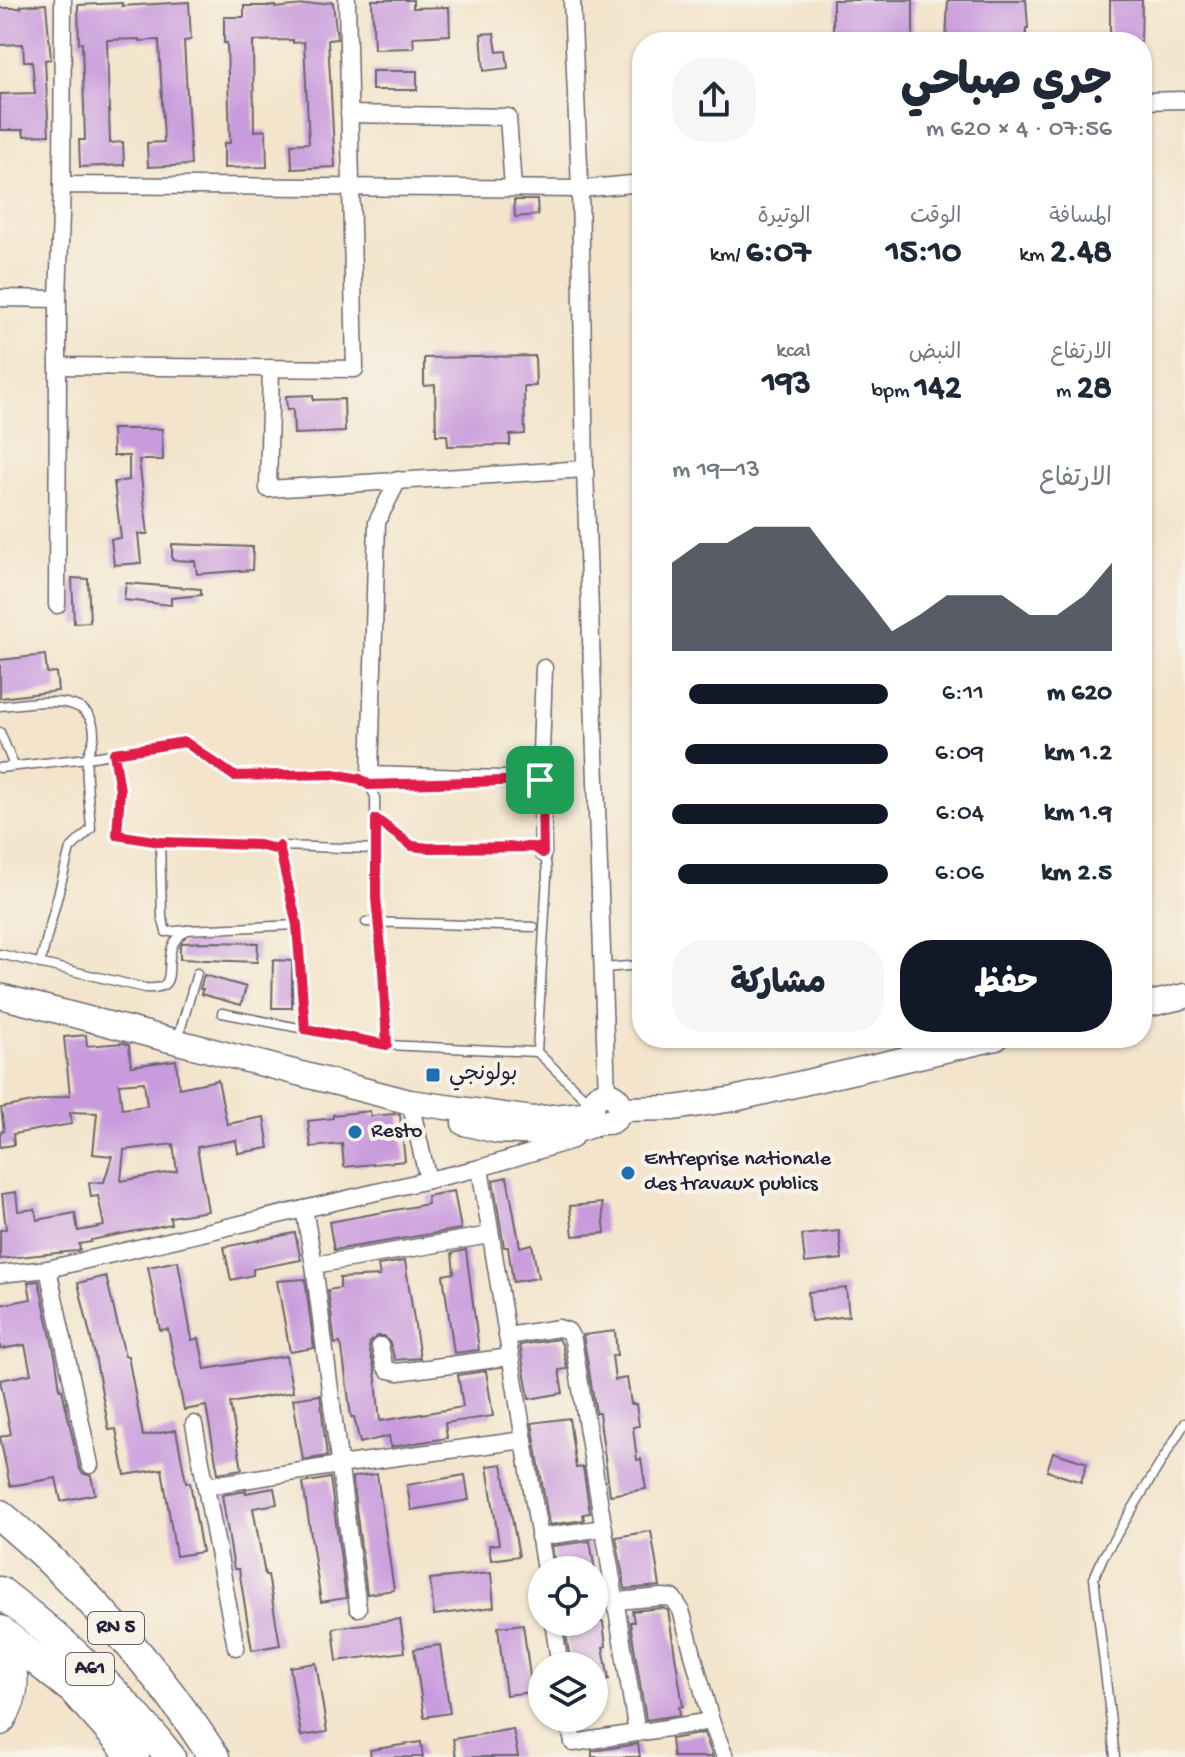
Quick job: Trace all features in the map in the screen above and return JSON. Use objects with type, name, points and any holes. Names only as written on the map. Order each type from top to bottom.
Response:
[{"type":"highway","name":"RN 5","points":[[0,1515],[92,1600],[161,1682],[214,1757]]},
{"type":"highway","name":"A61","points":[[0,1592],[34,1618],[95,1674],[170,1757]]},
{"type":"highway","name":"A61","points":[[0,1631],[74,1690],[134,1757]]},
{"type":"highway","points":[[0,1645],[13,1675],[9,1705],[0,1720]]},
{"type":"main road","points":[[0,996],[410,1102],[533,1119],[604,1111],[674,1108],[734,1099],[911,1048]]},
{"type":"main road","points":[[1152,1004],[1185,996]]},
{"type":"street","points":[[57,605],[63,0]]},
{"type":"street","points":[[58,366],[355,369],[347,0]]},
{"type":"street","points":[[0,1274],[48,1269],[480,1168],[576,1139],[604,1111],[603,968],[572,0]]},
{"type":"street","points":[[1152,101],[1185,100]]},
{"type":"street","points":[[349,114],[508,117],[513,188]]},
{"type":"street","points":[[62,185],[580,189],[632,184]]},
{"type":"street","points":[[0,298],[58,299]]},
{"type":"street","points":[[271,368],[268,489],[585,469]]},
{"type":"street","points":[[398,480],[377,522],[370,775],[540,780]]},
{"type":"street","points":[[543,853],[540,780],[544,668]]},
{"type":"street","points":[[410,1102],[428,1180]]},
{"type":"street","points":[[480,1168],[542,1556]]},
{"type":"street","points":[[304,1209],[358,1608]]},
{"type":"street","points":[[314,1265],[490,1235]]},
{"type":"street","points":[[48,1269],[90,1465]]},
{"type":"street","points":[[507,1336],[559,1328],[568,1331],[573,1340],[637,1733]]},
{"type":"street","points":[[380,1346],[388,1370],[398,1372],[510,1357]]},
{"type":"street","points":[[194,1424],[236,1647]]},
{"type":"street","points":[[206,1486],[524,1440]]},
{"type":"street","points":[[539,1537],[604,1528]]},
{"type":"street","points":[[616,1601],[673,1598],[681,1610],[711,1721],[725,1757]]},
{"type":"street","points":[[571,1732],[573,1743],[711,1721]]},
{"type":"lane","points":[[0,706],[61,701],[76,705],[89,715],[95,736],[87,758],[91,829],[70,849],[40,964]]},
{"type":"lane","points":[[0,732],[14,766]]},
{"type":"lane","points":[[0,768],[185,742],[234,776],[333,774],[360,779],[369,785],[375,796],[376,898],[387,1045]]},
{"type":"lane","points":[[114,753],[120,790],[117,835],[160,842],[258,845],[276,849],[279,846],[376,849]]},
{"type":"lane","points":[[369,785],[540,780]]},
{"type":"lane","points":[[376,819],[412,846],[534,847],[543,853],[547,875],[537,1052]]},
{"type":"lane","points":[[160,842],[162,917],[166,932],[297,925]]},
{"type":"lane","points":[[279,846],[297,925],[305,1029]]},
{"type":"lane","points":[[366,922],[534,927]]},
{"type":"lane","points":[[0,954],[156,989],[168,980],[171,950],[177,937],[187,930]]},
{"type":"lane","points":[[603,968],[632,966]]},
{"type":"lane","points":[[177,1040],[197,973]]},
{"type":"lane","points":[[222,1013],[387,1045],[537,1052],[604,1111]]},
{"type":"lane","points":[[1115,1757],[1094,1578],[1103,1557],[1185,1423]]},
{"type":"building","points":[[372,0],[413,0],[413,8],[449,7],[450,35],[413,37],[414,48],[374,49]]},
{"type":"building","points":[[833,0],[913,0],[913,32],[833,32]]},
{"type":"building","points":[[948,0],[1026,0],[1026,32],[946,32]]},
{"type":"building","points":[[1110,0],[1142,0],[1141,32],[1110,32]]},
{"type":"building","points":[[189,2],[191,40],[184,41],[191,165],[148,167],[147,143],[164,142],[159,40],[139,39],[107,40],[110,143],[123,142],[124,165],[80,167],[79,140],[85,140],[78,5]]},
{"type":"building","points":[[333,2],[337,39],[328,40],[335,167],[292,169],[291,144],[309,143],[304,42],[293,43],[293,40],[253,41],[254,131],[266,130],[267,167],[224,168],[224,143],[230,143],[224,17],[244,17],[244,6],[275,8]]},
{"type":"building","points":[[46,4],[51,59],[45,60],[49,135],[24,136],[23,130],[0,130],[0,94],[35,93],[32,61],[24,61],[23,44],[0,45],[0,8]]},
{"type":"building","points":[[494,33],[497,52],[506,51],[508,68],[484,71],[481,34]]},
{"type":"building","points":[[372,71],[417,71],[417,90],[372,90]]},
{"type":"building","points":[[514,200],[537,200],[538,215],[515,217]]},
{"type":"building","points":[[535,356],[536,386],[524,386],[525,434],[510,435],[510,445],[448,446],[447,435],[436,435],[435,385],[424,386],[424,358]]},
{"type":"building","points":[[313,395],[313,400],[344,399],[345,432],[294,434],[293,409],[287,410],[286,396]]},
{"type":"building","points":[[112,429],[162,429],[163,460],[139,460],[148,534],[138,534],[141,563],[114,565],[111,539],[121,538],[114,482],[129,480],[129,456],[113,456]]},
{"type":"building","points":[[172,544],[253,547],[252,570],[197,574],[195,561],[172,560]]},
{"type":"building","points":[[72,578],[88,579],[90,622],[74,623]]},
{"type":"building","points":[[126,583],[201,589],[201,595],[171,598],[171,605],[124,600]]},
{"type":"building","points":[[45,655],[47,673],[56,672],[58,691],[0,698],[0,660]]},
{"type":"building","points":[[182,943],[258,943],[257,962],[180,959]]},
{"type":"building","points":[[273,960],[292,961],[292,1008],[272,1008]]},
{"type":"building","points":[[204,975],[246,987],[241,1005],[201,994]]},
{"type":"building","points":[[86,1035],[87,1046],[129,1045],[131,1066],[176,1060],[179,1088],[218,1080],[227,1124],[264,1117],[269,1148],[238,1153],[236,1140],[197,1147],[208,1211],[170,1217],[171,1224],[91,1240],[79,1244],[80,1250],[76,1251],[0,1259],[0,1230],[6,1229],[2,1194],[16,1192],[18,1211],[35,1209],[37,1220],[75,1213],[78,1231],[104,1226],[98,1196],[91,1197],[89,1183],[104,1182],[112,1156],[93,1154],[97,1113],[70,1112],[72,1124],[13,1134],[14,1145],[0,1147],[0,1132],[4,1131],[1,1108],[70,1095],[64,1037]],"holes":[[[144,1082],[147,1106],[122,1109],[119,1084]],[[173,1144],[177,1171],[121,1181],[124,1150]]]},
{"type":"building","name":"Resto","points":[[370,1111],[371,1116],[400,1115],[405,1161],[344,1167],[342,1144],[311,1147],[308,1121]]},
{"type":"building","points":[[507,1177],[520,1247],[532,1244],[538,1278],[513,1282],[493,1180]]},
{"type":"building","points":[[454,1191],[461,1229],[334,1250],[329,1222],[428,1204],[427,1196]]},
{"type":"building","points":[[602,1203],[605,1233],[573,1236],[570,1206]]},
{"type":"building","points":[[839,1231],[842,1259],[805,1263],[802,1235]]},
{"type":"building","points":[[295,1233],[301,1260],[253,1269],[253,1275],[231,1280],[224,1247]]},
{"type":"building","points":[[466,1250],[479,1350],[454,1353],[443,1275],[454,1273],[452,1253]]},
{"type":"building","points":[[178,1261],[192,1340],[199,1338],[205,1369],[286,1356],[293,1392],[230,1403],[242,1469],[218,1473],[206,1406],[184,1410],[168,1329],[160,1330],[148,1267]]},
{"type":"building","points":[[405,1261],[420,1358],[395,1360],[390,1343],[384,1336],[377,1336],[370,1342],[380,1421],[463,1407],[458,1375],[486,1371],[493,1416],[445,1423],[447,1438],[391,1447],[389,1436],[360,1443],[354,1417],[351,1417],[342,1348],[340,1343],[335,1344],[328,1290],[340,1288],[340,1278],[380,1276],[378,1265]]},
{"type":"building","points":[[106,1276],[125,1356],[128,1356],[143,1436],[176,1430],[186,1482],[190,1482],[202,1552],[176,1556],[162,1469],[125,1475],[116,1429],[109,1430],[78,1283]]},
{"type":"building","points":[[305,1279],[314,1348],[290,1352],[277,1281]]},
{"type":"building","points":[[39,1281],[79,1467],[82,1473],[91,1476],[95,1494],[61,1501],[56,1478],[10,1486],[0,1437],[11,1434],[0,1380],[31,1374],[25,1345],[0,1349],[0,1305],[31,1299],[28,1282]]},
{"type":"building","points":[[846,1288],[849,1316],[811,1321],[808,1292]]},
{"type":"building","points":[[615,1331],[617,1355],[612,1355],[615,1380],[627,1378],[631,1404],[636,1404],[639,1426],[633,1427],[637,1460],[641,1459],[646,1489],[610,1495],[599,1413],[596,1413],[583,1335]]},
{"type":"building","points":[[558,1339],[567,1369],[559,1370],[563,1393],[529,1399],[520,1345]]},
{"type":"building","points":[[320,1395],[327,1456],[303,1460],[293,1399]]},
{"type":"building","points":[[569,1418],[576,1468],[583,1467],[590,1513],[583,1514],[584,1520],[549,1525],[532,1423]]},
{"type":"building","points":[[1053,1452],[1087,1463],[1081,1482],[1047,1471]]},
{"type":"building","points":[[502,1464],[519,1556],[491,1560],[489,1545],[499,1544],[487,1466]]},
{"type":"building","points":[[377,1474],[394,1590],[367,1594],[352,1477]]},
{"type":"building","points":[[465,1475],[469,1500],[411,1510],[407,1485]]},
{"type":"building","points":[[330,1478],[346,1598],[321,1602],[303,1483]]},
{"type":"building","points":[[274,1488],[277,1504],[253,1508],[280,1645],[252,1650],[239,1569],[234,1569],[222,1495]]},
{"type":"building","points":[[651,1531],[660,1586],[625,1589],[616,1537]]},
{"type":"building","points":[[590,1541],[593,1556],[554,1556],[552,1546]]},
{"type":"building","points":[[491,1573],[494,1607],[434,1615],[430,1579]]},
{"type":"building","points":[[668,1610],[683,1706],[679,1707],[680,1715],[646,1720],[630,1622],[634,1622],[632,1611]]},
{"type":"building","points":[[400,1619],[405,1652],[337,1661],[333,1628]]},
{"type":"building","points":[[523,1624],[528,1692],[506,1695],[498,1627]]},
{"type":"building","points":[[566,1636],[605,1636],[604,1652],[569,1652]]},
{"type":"building","points":[[440,1645],[450,1713],[424,1717],[414,1649]]},
{"type":"building","points":[[316,1663],[327,1732],[301,1736],[290,1667]]},
{"type":"building","points":[[513,1729],[518,1757],[456,1757],[453,1739]]},
{"type":"building","points":[[704,1733],[713,1757],[673,1757],[671,1739]]},
{"type":"building","points":[[421,1742],[423,1757],[371,1757],[370,1750]]},
{"type":"building","points":[[638,1744],[640,1757],[592,1757],[592,1751]]},
{"type":"place","name":"بولونجي","points":[[433,1075]]},
{"type":"place","name":"Resto","points":[[355,1132]]},
{"type":"place","name":"Entreprise nationale des travaux publics","points":[[628,1173]]},
{"type":"route","points":[[185,742],[234,776],[333,774],[360,779],[369,785],[540,780],[543,853],[534,847],[412,846],[376,819],[376,898],[387,1045],[305,1029],[297,925],[279,846],[276,849],[258,845],[160,842],[117,835],[120,790],[114,753],[185,742]]}]
